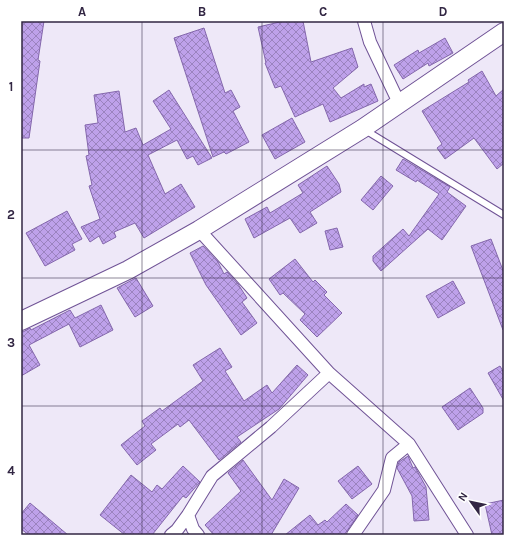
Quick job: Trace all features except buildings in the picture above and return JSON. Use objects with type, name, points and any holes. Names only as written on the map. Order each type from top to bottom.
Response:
[{"type":"main road","points":[[21,322],[128,270],[199,230],[362,128],[504,32]]},
{"type":"street","points":[[364,21],[370,42],[400,103]]},
{"type":"street","points":[[199,230],[328,373],[409,444],[467,535]]},
{"type":"street","points":[[171,535],[177,530],[188,515],[212,476],[271,427],[328,373]]},
{"type":"street","points":[[353,535],[384,490],[392,458],[409,444]]},
{"type":"street","points":[[188,515],[193,528],[198,535]]},
{"type":"lane","points":[[362,128],[504,214]]}]
